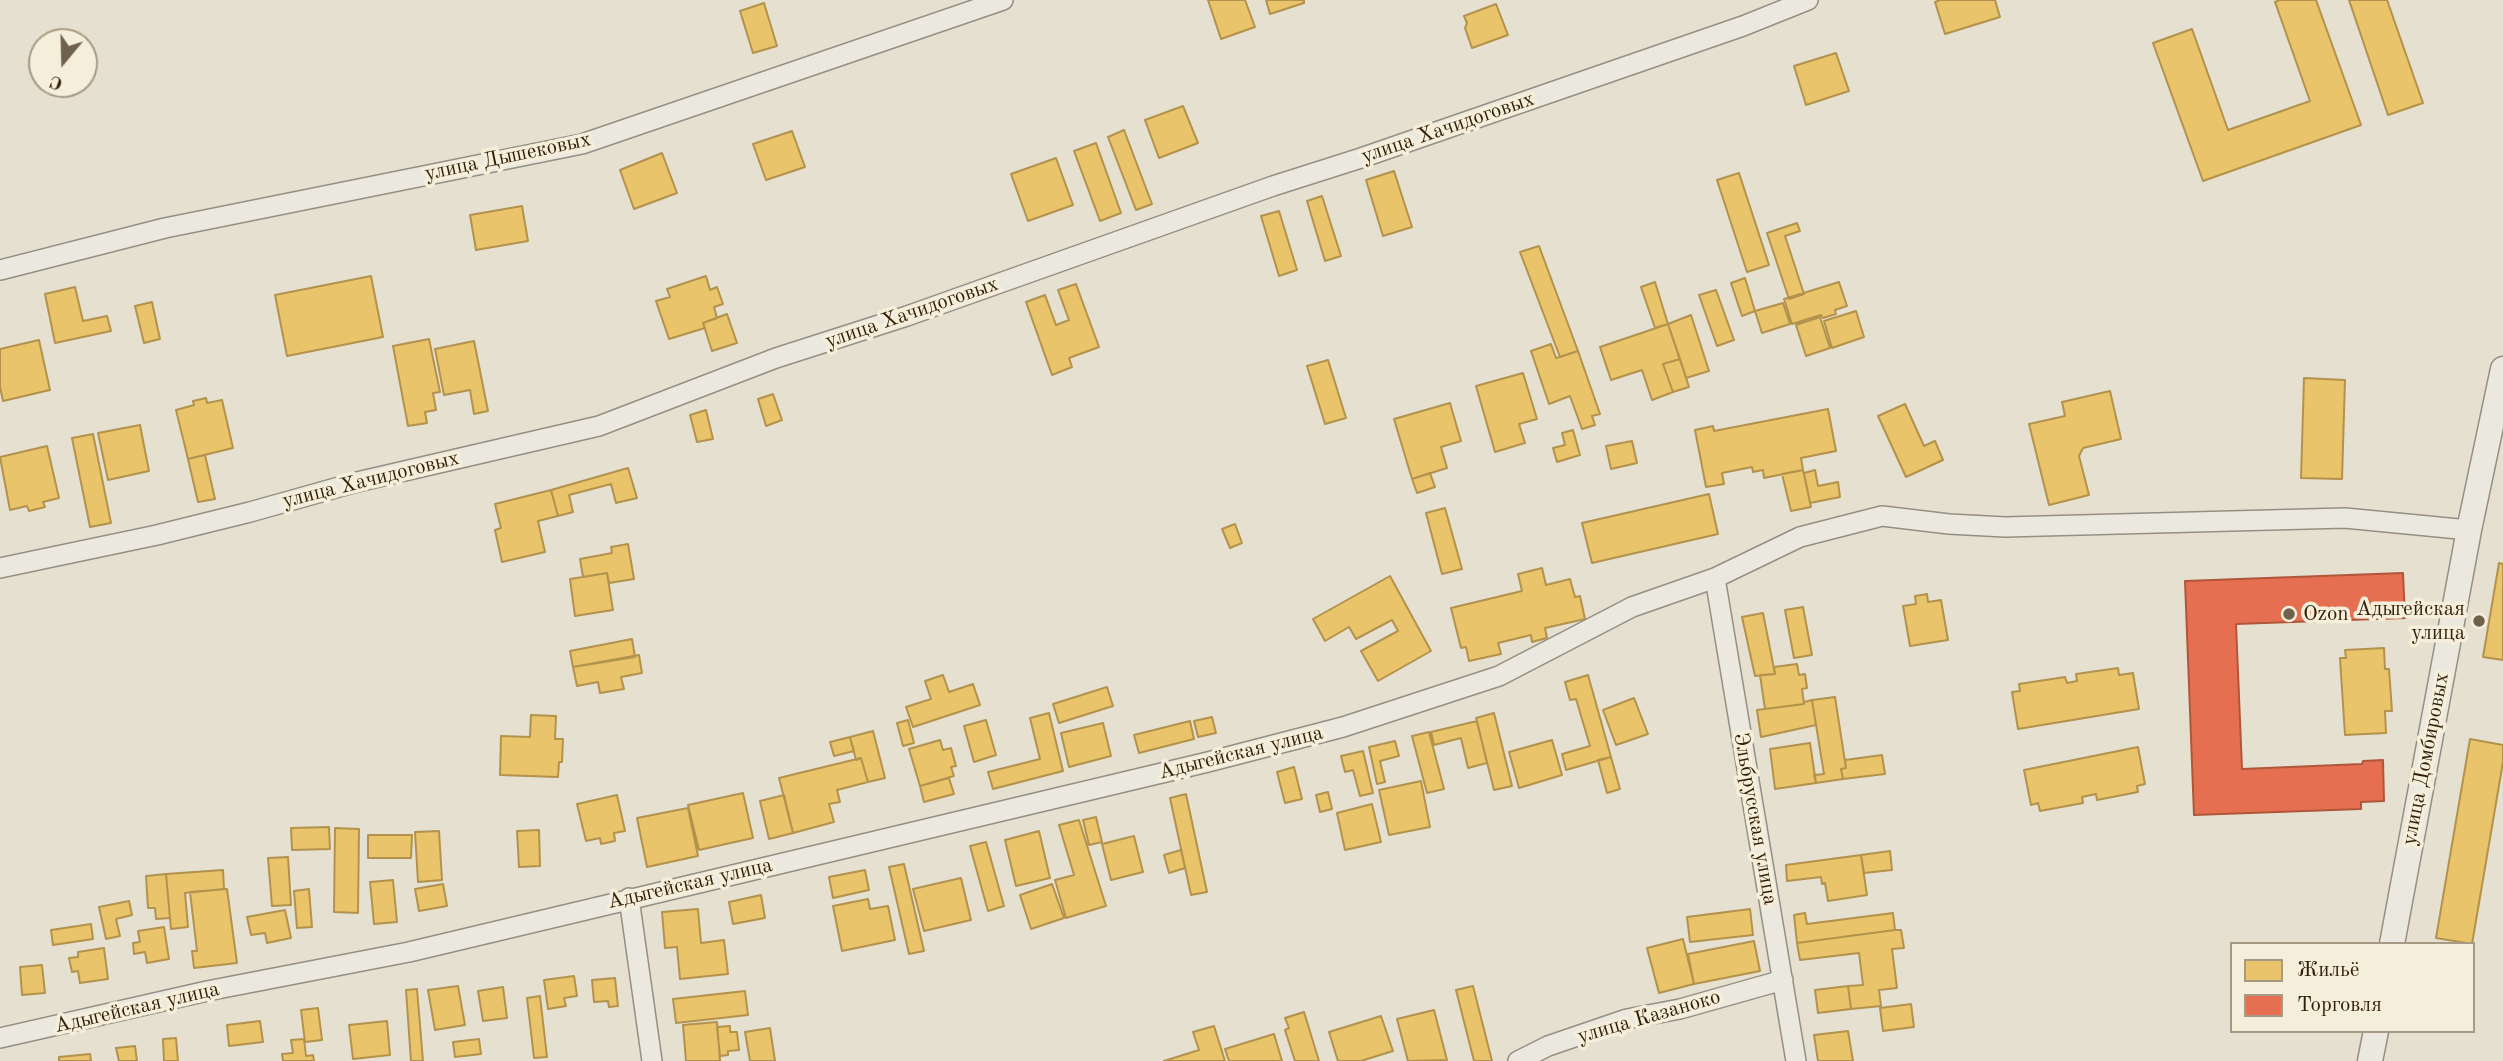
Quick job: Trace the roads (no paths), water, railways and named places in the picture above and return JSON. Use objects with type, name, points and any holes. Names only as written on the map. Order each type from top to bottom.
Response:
[{"type":"street","name":"улица Дышековых","points":[[0,270],[165,228],[582,144],[1003,0]]},
{"type":"street","name":"улица Хачидоговых","points":[[0,568],[156,535],[370,478],[599,425],[776,358],[907,316],[1273,186],[1743,26],[1808,0]]},
{"type":"street","name":"улица Домбировых","points":[[2392,942],[2469,530],[2503,369]]},
{"type":"street","name":"Адыгейская улица","points":[[0,1038],[206,991],[409,953],[629,898],[1208,762],[1342,727],[1499,676],[1632,607],[1715,578],[1800,537],[1882,516],[2005,527],[2345,518],[2469,530]]},
{"type":"street","name":"Эльбрусская улица","points":[[1715,578],[1796,1061]]},
{"type":"street","points":[[629,898],[652,1061]]},
{"type":"street","name":"улица Казаноко","points":[[1518,1061],[1548,1046],[1627,1019],[1680,1009],[1783,980]]},
{"type":"street","points":[[2370,1061],[2376,1033]]},
{"type":"place","name":"Ozon","points":[[2289,614]]},
{"type":"place","name":"Адыгейская улица","points":[[2479,621]]}]
